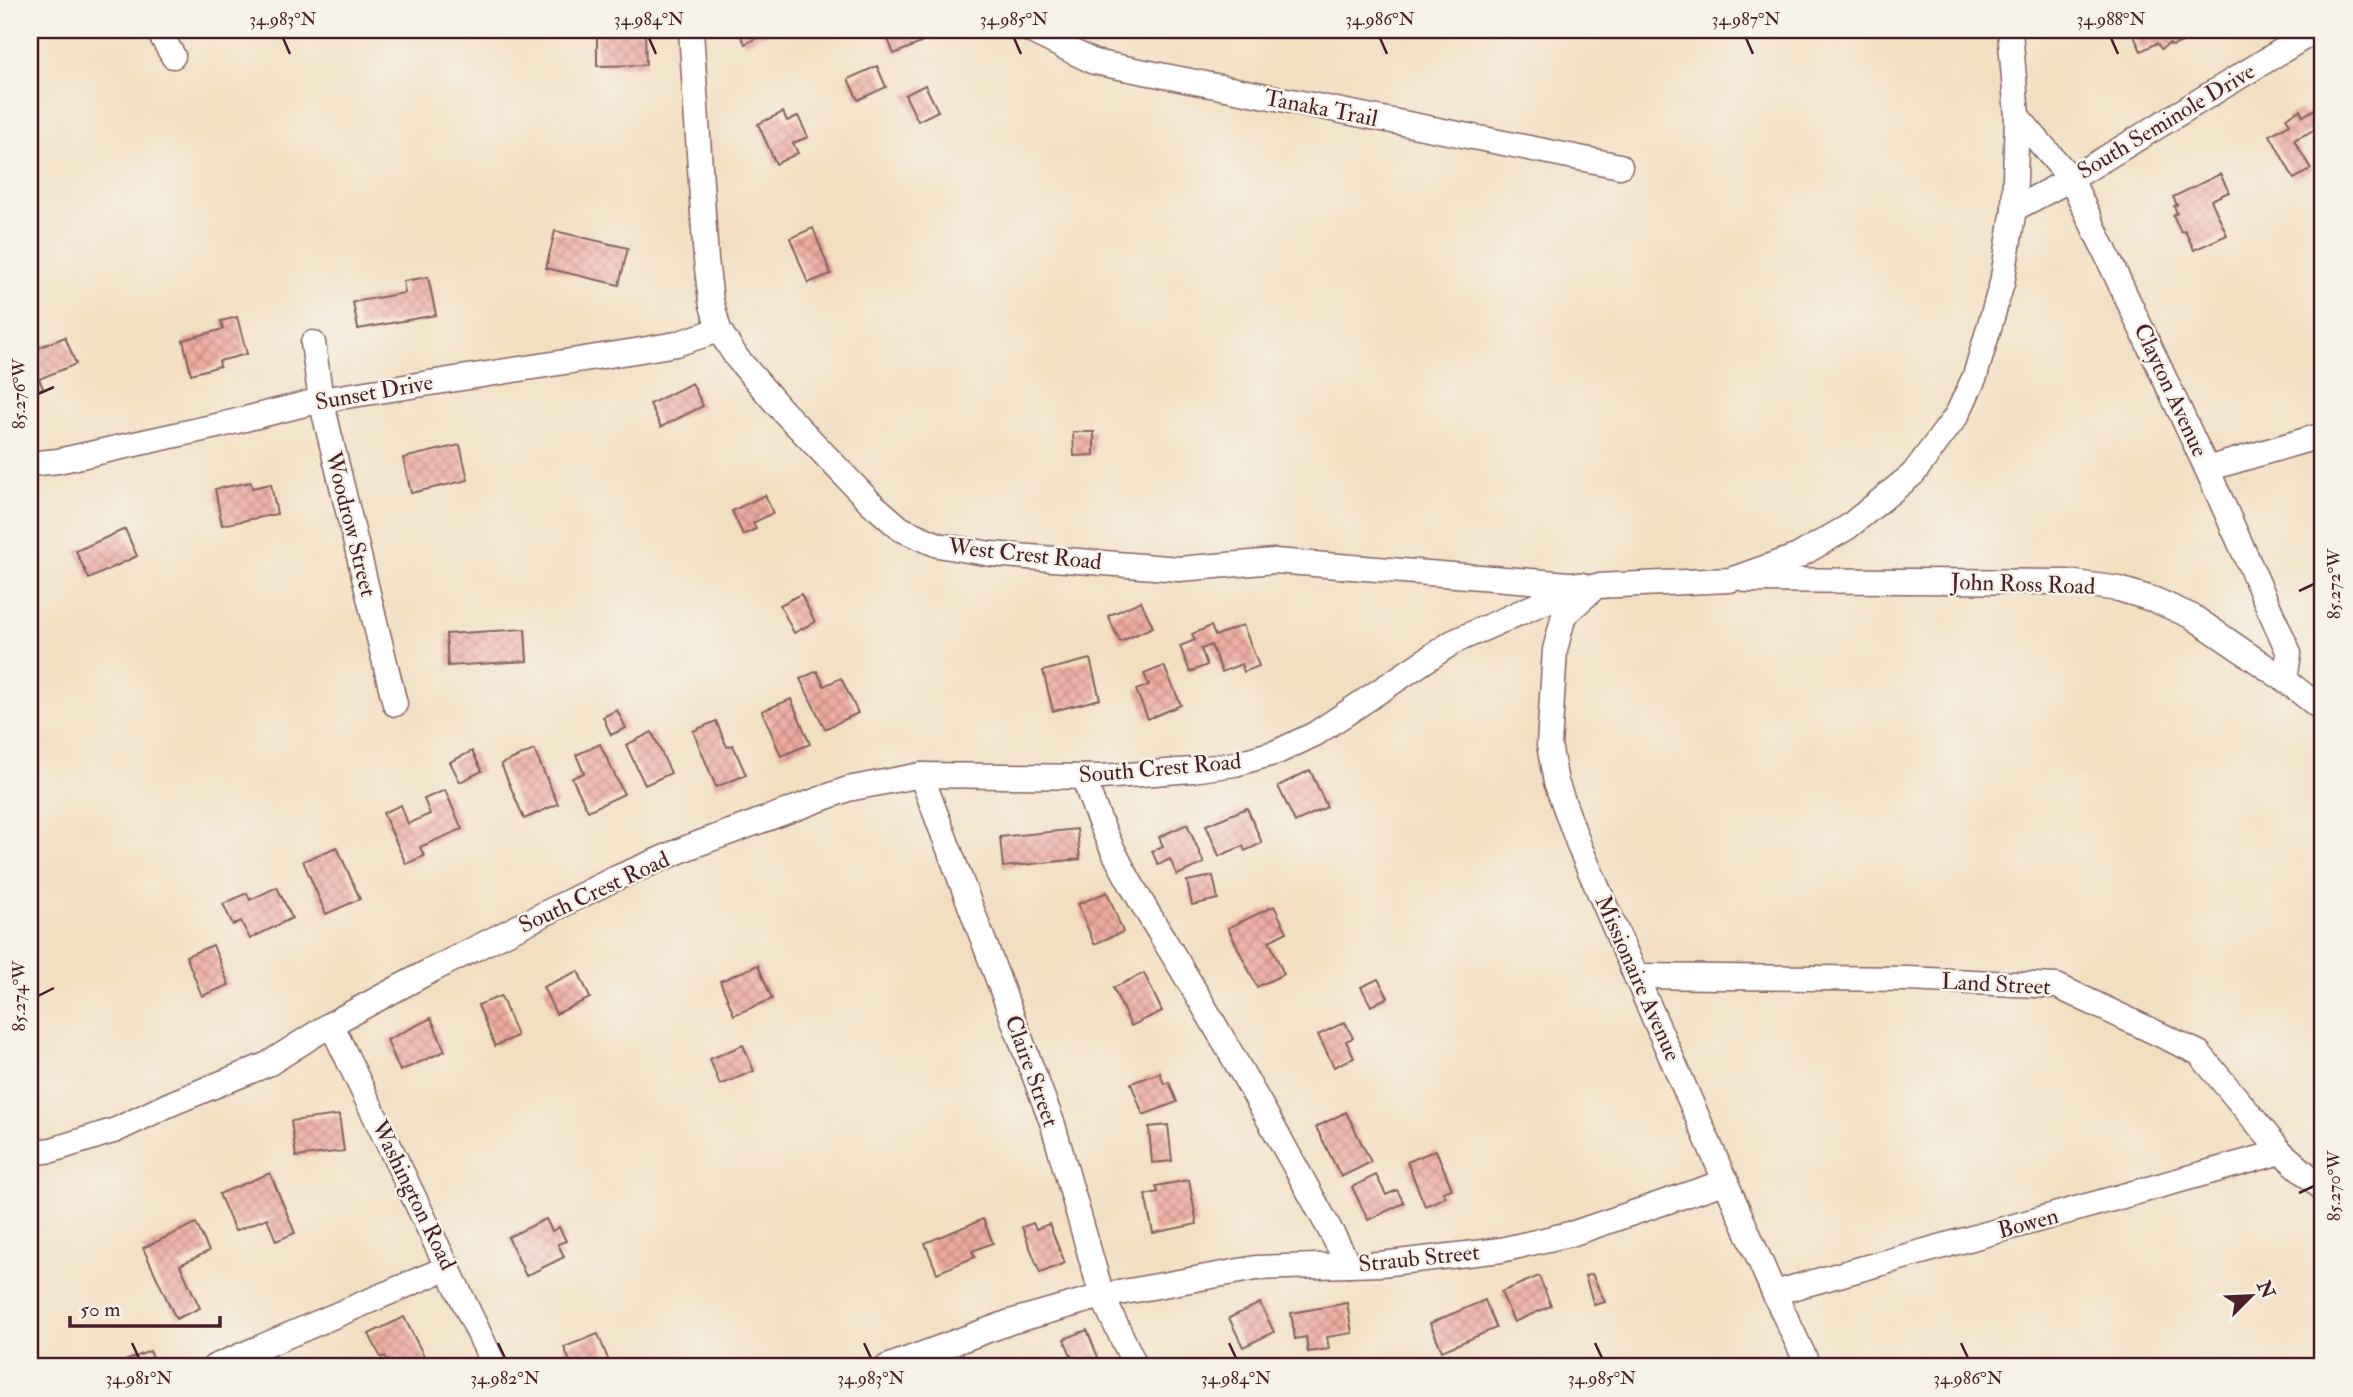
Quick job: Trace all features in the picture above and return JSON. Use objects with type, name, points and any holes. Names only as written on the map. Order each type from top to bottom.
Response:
[{"type":"street","points":[[158,30],[173,56]]},
{"type":"street","name":"West Crest Road","points":[[691,30],[706,260],[711,301],[719,330],[737,358],[780,408],[870,502],[901,529],[939,545],[990,554],[1179,569],[1275,561],[1596,586]]},
{"type":"street","name":"Tanaka Trail","points":[[1029,30],[1094,62],[1620,166]]},
{"type":"street","name":"South Crest Road","points":[[30,1153],[52,1150],[116,1130],[170,1104],[268,1064],[331,1024],[428,972],[603,885],[689,847],[848,789],[921,775],[1084,777],[1236,764],[1277,752],[1315,734],[1453,642],[1544,602],[1596,586],[1730,580],[1798,556],[1849,527],[1913,474],[1957,415],[1975,376],[2002,283],[2014,209],[2017,116],[2010,30]]},
{"type":"street","name":"South Seminole Drive","points":[[2014,209],[2071,179],[2316,30]]},
{"type":"street","name":"Clayton Avenue","points":[[2017,116],[2071,179],[2207,469],[2289,653],[2285,680]]},
{"type":"street","name":"Sunset Drive","points":[[30,464],[58,461],[166,438],[321,400],[676,344],[719,330]]},
{"type":"street","name":"Woodrow Street","points":[[313,343],[321,400],[395,704]]},
{"type":"street","points":[[2207,469],[2323,435]]},
{"type":"street","name":"John Ross Road","points":[[1730,580],[2068,582],[2119,589],[2155,600],[2193,617],[2285,680],[2323,710]]},
{"type":"street","name":"Missionaire Avenue","points":[[1596,586],[1564,615],[1555,650],[1549,745],[1556,782],[1580,848],[1774,1293],[1809,1367]]},
{"type":"street","name":"Claire Street","points":[[921,775],[1053,1125],[1102,1296],[1136,1367]]},
{"type":"street","points":[[1084,777],[1094,811],[1145,909],[1272,1123],[1349,1265]]},
{"type":"street","name":"Land Street","points":[[1637,976],[1908,979],[2057,986],[2199,1053],[2281,1153],[2323,1189]]},
{"type":"street","name":"Washington Road","points":[[331,1024],[495,1367]]},
{"type":"street","name":"Bowen","points":[[1774,1293],[2281,1153]]},
{"type":"street","name":"Straub Street","points":[[887,1367],[1010,1322],[1102,1296],[1256,1268],[1381,1265],[1501,1250],[1574,1233],[1727,1181]]},
{"type":"street","points":[[214,1367],[449,1267]]},
{"type":"building","points":[[738,30],[772,30],[745,44]]},
{"type":"building","points":[[884,30],[916,30],[921,43],[894,54]]},
{"type":"building","points":[[2131,30],[2196,30],[2198,35],[2173,46],[2169,44],[2161,49],[2157,43],[2141,51]]},
{"type":"building","points":[[645,32],[646,65],[597,66],[597,33]]},
{"type":"building","points":[[877,66],[886,87],[858,100],[848,79]]},
{"type":"building","points":[[925,85],[938,111],[918,121],[905,95]]},
{"type":"building","points":[[2322,105],[2323,146],[2314,130],[2294,140],[2311,169],[2294,179],[2270,135],[2290,124],[2286,118],[2300,110],[2303,116]]},
{"type":"building","points":[[783,112],[787,121],[798,116],[808,137],[793,143],[798,153],[776,164],[758,124]]},
{"type":"building","points":[[2220,174],[2229,192],[2211,200],[2227,235],[2194,250],[2173,215],[2177,213],[2174,206],[2177,205],[2173,197]]},
{"type":"building","points":[[813,228],[831,274],[808,283],[790,238]]},
{"type":"building","points":[[555,231],[628,248],[619,285],[546,268]]},
{"type":"building","points":[[428,277],[436,315],[358,329],[353,302],[405,293],[403,281]]},
{"type":"building","points":[[237,317],[247,354],[219,361],[220,366],[191,374],[183,340],[223,329],[221,321]]},
{"type":"building","points":[[65,337],[76,364],[39,379],[43,388],[30,393],[30,351]]},
{"type":"building","points":[[692,383],[703,406],[661,427],[650,404]]},
{"type":"building","points":[[1073,432],[1094,432],[1094,455],[1074,456]]},
{"type":"building","points":[[460,445],[468,480],[411,493],[403,458]]},
{"type":"building","points":[[251,482],[252,488],[271,484],[277,514],[222,525],[215,489]]},
{"type":"building","points":[[765,495],[773,513],[753,523],[756,529],[743,535],[732,511]]},
{"type":"building","points":[[125,529],[137,556],[89,579],[76,551]]},
{"type":"building","points":[[801,594],[815,622],[794,633],[780,605]]},
{"type":"building","points":[[1141,601],[1153,627],[1120,642],[1108,616]]},
{"type":"building","points":[[1243,625],[1259,666],[1244,672],[1241,664],[1222,672],[1211,645],[1201,649],[1207,665],[1190,672],[1180,646],[1195,640],[1192,634],[1211,626],[1215,636]]},
{"type":"building","points":[[525,629],[527,661],[448,666],[446,634]]},
{"type":"building","points":[[1090,659],[1100,699],[1053,711],[1043,671]]},
{"type":"building","points":[[1164,666],[1181,705],[1148,719],[1136,690],[1149,685],[1144,674]]},
{"type":"building","points":[[817,671],[824,686],[841,678],[858,713],[825,729],[800,679]]},
{"type":"building","points":[[791,699],[810,744],[781,756],[762,711]]},
{"type":"building","points":[[617,710],[626,728],[611,735],[603,717]]},
{"type":"building","points":[[716,721],[727,747],[733,745],[746,775],[716,787],[693,731]]},
{"type":"building","points":[[652,732],[671,773],[645,785],[626,745]]},
{"type":"building","points":[[600,744],[624,794],[588,811],[572,778],[584,773],[576,755]]},
{"type":"building","points":[[534,750],[558,804],[524,819],[501,764]]},
{"type":"building","points":[[472,751],[482,771],[460,782],[450,762]]},
{"type":"building","points":[[1310,770],[1327,807],[1295,822],[1278,786]]},
{"type":"building","points":[[445,790],[462,829],[420,847],[424,856],[406,864],[383,813],[401,805],[408,824],[430,814],[424,799]]},
{"type":"building","points":[[1247,808],[1262,843],[1245,851],[1243,846],[1219,856],[1206,825]]},
{"type":"building","points":[[1187,824],[1204,863],[1177,875],[1170,859],[1158,865],[1152,851],[1163,846],[1159,837]]},
{"type":"building","points":[[1077,829],[1080,859],[1003,867],[1000,837]]},
{"type":"building","points":[[337,847],[360,899],[326,914],[303,861]]},
{"type":"building","points":[[1213,876],[1218,899],[1192,905],[1187,881]]},
{"type":"building","points":[[277,887],[292,918],[250,939],[241,921],[233,925],[223,904],[247,893],[250,900]]},
{"type":"building","points":[[1107,892],[1123,932],[1094,944],[1078,904]]},
{"type":"building","points":[[1274,906],[1287,932],[1269,941],[1284,974],[1257,987],[1228,928]]},
{"type":"building","points":[[213,945],[229,985],[202,996],[186,956]]},
{"type":"building","points":[[758,965],[772,999],[734,1015],[720,981]]},
{"type":"building","points":[[578,971],[590,998],[556,1014],[543,987]]},
{"type":"building","points":[[1144,973],[1162,1011],[1131,1026],[1113,988]]},
{"type":"building","points":[[1378,979],[1388,997],[1371,1006],[1361,987]]},
{"type":"building","points":[[501,996],[517,1036],[495,1046],[478,1005]]},
{"type":"building","points":[[431,1018],[445,1051],[400,1071],[387,1040]]},
{"type":"building","points":[[1345,1022],[1353,1038],[1346,1041],[1354,1058],[1334,1067],[1318,1035]]},
{"type":"building","points":[[743,1045],[754,1071],[720,1085],[710,1059]]},
{"type":"building","points":[[1160,1073],[1164,1084],[1169,1082],[1177,1102],[1143,1115],[1131,1083]]},
{"type":"building","points":[[1346,1112],[1371,1162],[1341,1177],[1316,1127]]},
{"type":"building","points":[[339,1115],[344,1151],[296,1157],[291,1121]]},
{"type":"building","points":[[1168,1125],[1172,1161],[1152,1163],[1149,1127]]},
{"type":"building","points":[[1436,1150],[1452,1189],[1443,1192],[1446,1197],[1425,1206],[1407,1162]]},
{"type":"building","points":[[270,1173],[295,1233],[276,1241],[267,1218],[235,1231],[219,1194]]},
{"type":"building","points":[[1376,1175],[1386,1195],[1397,1190],[1404,1203],[1368,1220],[1352,1187]]},
{"type":"building","points":[[1189,1180],[1197,1224],[1153,1233],[1145,1195],[1158,1192],[1156,1186]]},
{"type":"building","points":[[546,1219],[552,1231],[559,1227],[566,1241],[558,1244],[564,1257],[526,1276],[508,1237]]},
{"type":"building","points":[[983,1219],[993,1243],[972,1251],[975,1257],[937,1273],[925,1243]]},
{"type":"building","points":[[196,1223],[209,1251],[180,1265],[200,1308],[176,1319],[143,1248]]},
{"type":"building","points":[[1033,1223],[1036,1229],[1049,1224],[1065,1263],[1040,1273],[1022,1227]]},
{"type":"building","points":[[1592,1274],[1605,1302],[1594,1305],[1585,1276]]},
{"type":"building","points":[[1539,1276],[1551,1306],[1514,1322],[1501,1292]]},
{"type":"building","points":[[1485,1300],[1496,1328],[1442,1351],[1430,1323]]},
{"type":"building","points":[[1260,1303],[1274,1332],[1243,1347],[1229,1318]]},
{"type":"building","points":[[1347,1303],[1352,1333],[1327,1337],[1329,1349],[1308,1352],[1306,1337],[1295,1339],[1291,1313]]},
{"type":"building","points":[[404,1317],[427,1362],[416,1367],[391,1367],[385,1356],[381,1358],[369,1334]]},
{"type":"building","points":[[1087,1330],[1102,1367],[1076,1367],[1064,1339]]},
{"type":"building","points":[[598,1334],[611,1367],[572,1367],[564,1347]]},
{"type":"building","points":[[150,1351],[157,1367],[110,1367]]}]
